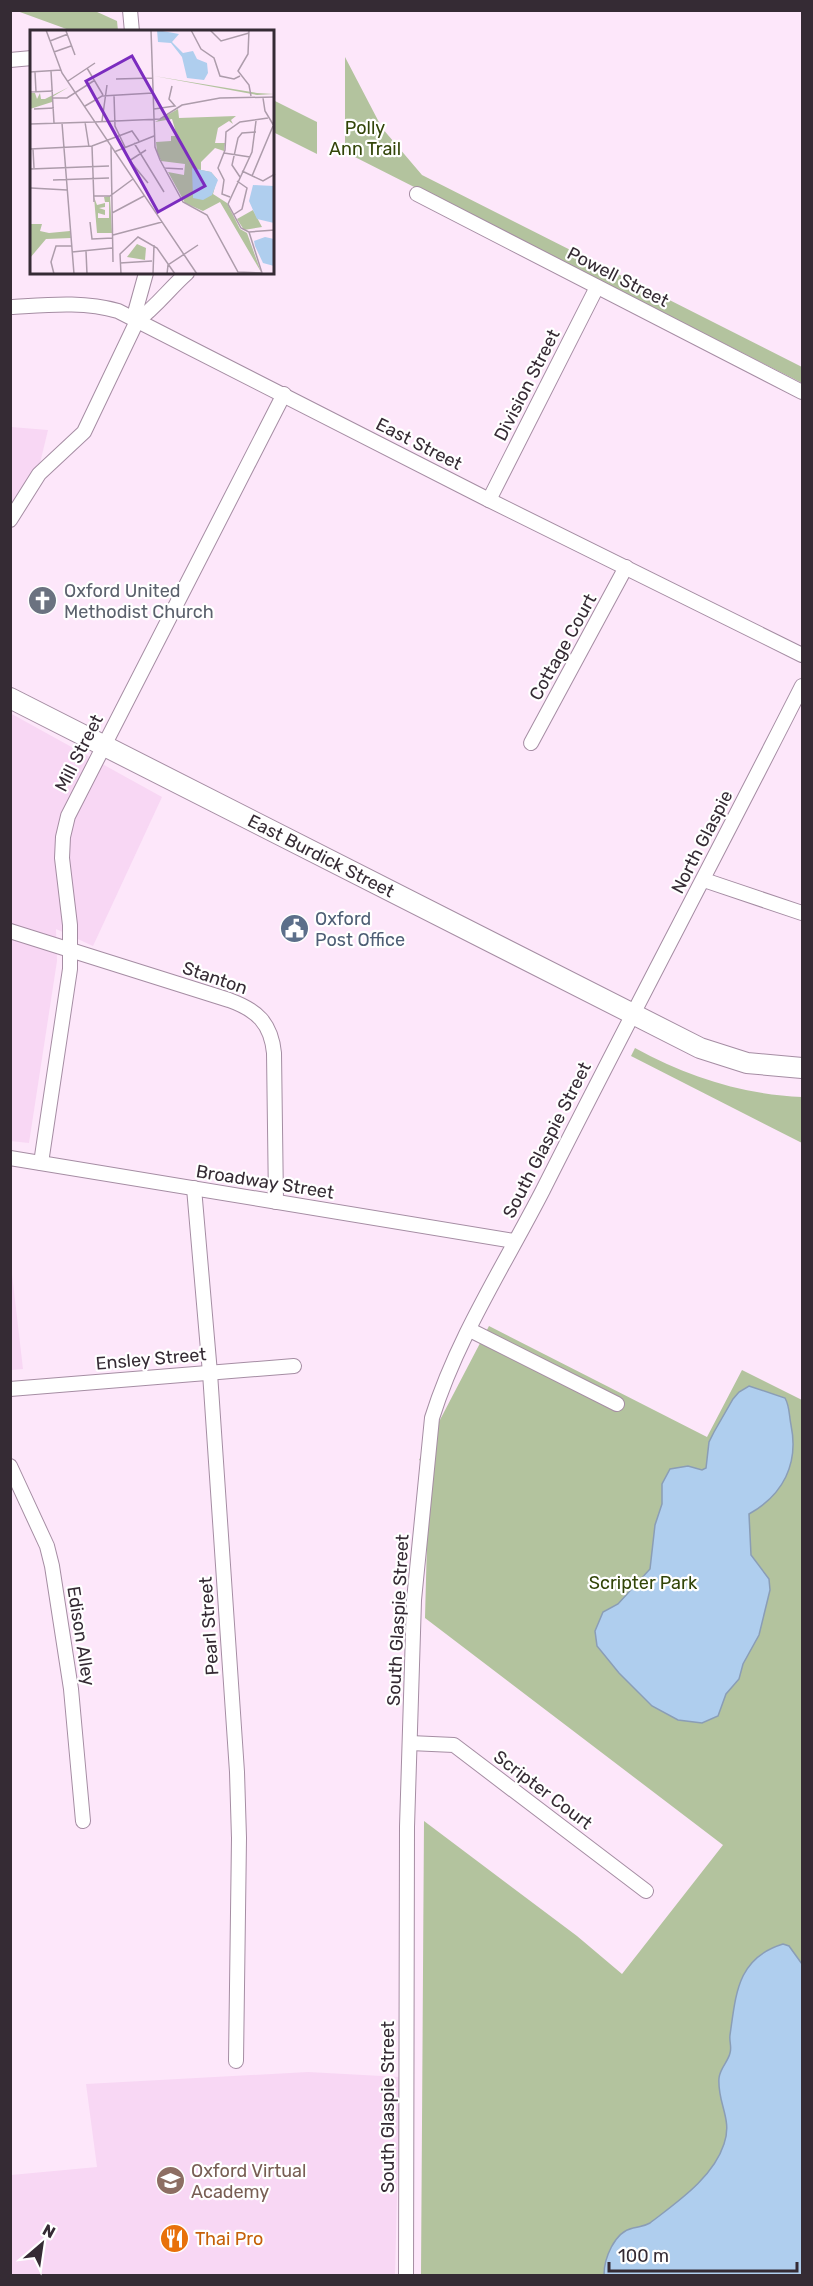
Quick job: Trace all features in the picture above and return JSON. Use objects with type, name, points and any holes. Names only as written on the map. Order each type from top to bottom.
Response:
[{"type":"main road","name":"East Burdick Street","points":[[10,698],[632,1014],[720,1056],[762,1065],[802,1068]]},
{"type":"street","points":[[130,10],[132,30]]},
{"type":"street","points":[[10,60],[30,58]]},
{"type":"street","name":"Powell Street","points":[[417,194],[802,392]]},
{"type":"street","points":[[137,321],[136,309],[146,274]]},
{"type":"street","points":[[10,520],[39,474],[84,432],[137,321],[153,309],[168,290],[186,274]]},
{"type":"street","name":"Division Street","points":[[489,500],[597,287]]},
{"type":"street","name":"East Street","points":[[10,307],[74,304],[100,306],[137,321],[489,500],[802,655]]},
{"type":"street","name":"Mill Street","points":[[41,1163],[70,969],[63,837],[68,816],[284,394]]},
{"type":"street","name":"Cottage Court","points":[[531,743],[626,567]]},
{"type":"street","name":"North Glaspie","points":[[632,1014],[704,880],[802,686]]},
{"type":"street","points":[[704,880],[802,912]]},
{"type":"street","name":"Stanton","points":[[10,931],[237,1003],[255,1011],[263,1019],[270,1031],[274,1053],[276,1202]]},
{"type":"street","name":"South Glaspie Street","points":[[406,2276],[410,1743],[414,1600],[432,1418],[441,1389],[514,1241],[632,1014]]},
{"type":"street","name":"Broadway Street","points":[[10,1158],[514,1241]]},
{"type":"street","name":"Pearl Street","points":[[194,1188],[210,1373],[238,1821],[236,2061]]},
{"type":"street","points":[[470,1330],[617,1404]]},
{"type":"street","name":"Ensley Street","points":[[10,1389],[294,1366]]},
{"type":"street","name":"Edison Alley","points":[[10,1466],[47,1546],[52,1566],[77,1736],[83,1821]]},
{"type":"street","name":"Scripter Court","points":[[410,1743],[454,1745],[646,1891]]},
{"type":"shaded area","points":[[11,427],[48,430],[34,488],[11,523]]},
{"type":"shaded area","points":[[10,713],[162,797],[93,946],[56,929],[57,961],[29,1143],[10,1141]]},
{"type":"shaded area","points":[[10,1257],[23,1369],[11,1370],[10,1370]]},
{"type":"shaded area","points":[[308,2072],[400,2077],[395,2275],[11,2276],[11,2175],[97,2167],[86,2084]]},
{"type":"green space","points":[[17,11],[95,11],[117,21],[118,30],[69,30]]},
{"type":"green space","name":"Polly Ann Trail","points":[[345,57],[382,128],[422,175],[802,367],[802,383],[345,152]]},
{"type":"green space","name":"Polly Ann Trail","points":[[274,100],[317,122],[317,154],[274,132]]},
{"type":"green space","points":[[635,1048],[675,1067],[715,1082],[758,1092],[802,1097],[802,1143],[631,1056]]},
{"type":"green space","name":"Scripter Park","points":[[489,1326],[707,1437],[742,1370],[802,1400],[802,2275],[421,2275],[424,1821],[577,1936],[622,1974],[723,1845],[425,1618],[429,1465],[419,1460]]},
{"type":"water","points":[[749,1386],[785,1398],[789,1408],[793,1439],[793,1453],[786,1477],[771,1498],[749,1514],[751,1555],[769,1579],[770,1590],[759,1635],[743,1664],[739,1679],[726,1694],[718,1716],[702,1723],[678,1720],[652,1706],[619,1673],[597,1646],[595,1631],[603,1612],[618,1604],[650,1569],[655,1525],[662,1504],[662,1484],[670,1469],[688,1466],[702,1470],[706,1468],[709,1442],[714,1432],[733,1399]]},
{"type":"water","points":[[783,1944],[789,1946],[802,1964],[802,2275],[604,2275],[608,2254],[615,2240],[626,2231],[650,2223],[671,2207],[703,2178],[719,2156],[727,2127],[719,2078],[731,2051],[730,2035],[737,1992],[748,1968],[756,1958]]},
{"type":"place","name":"Oxford United Methodist Church","points":[[43,601]]},
{"type":"place","name":"Oxford Post Office","points":[[294,929]]},
{"type":"place","name":"Oxford Virtual Academy","points":[[170,2181]]},
{"type":"place","name":"Thai Pro","points":[[174,2239]]}]
